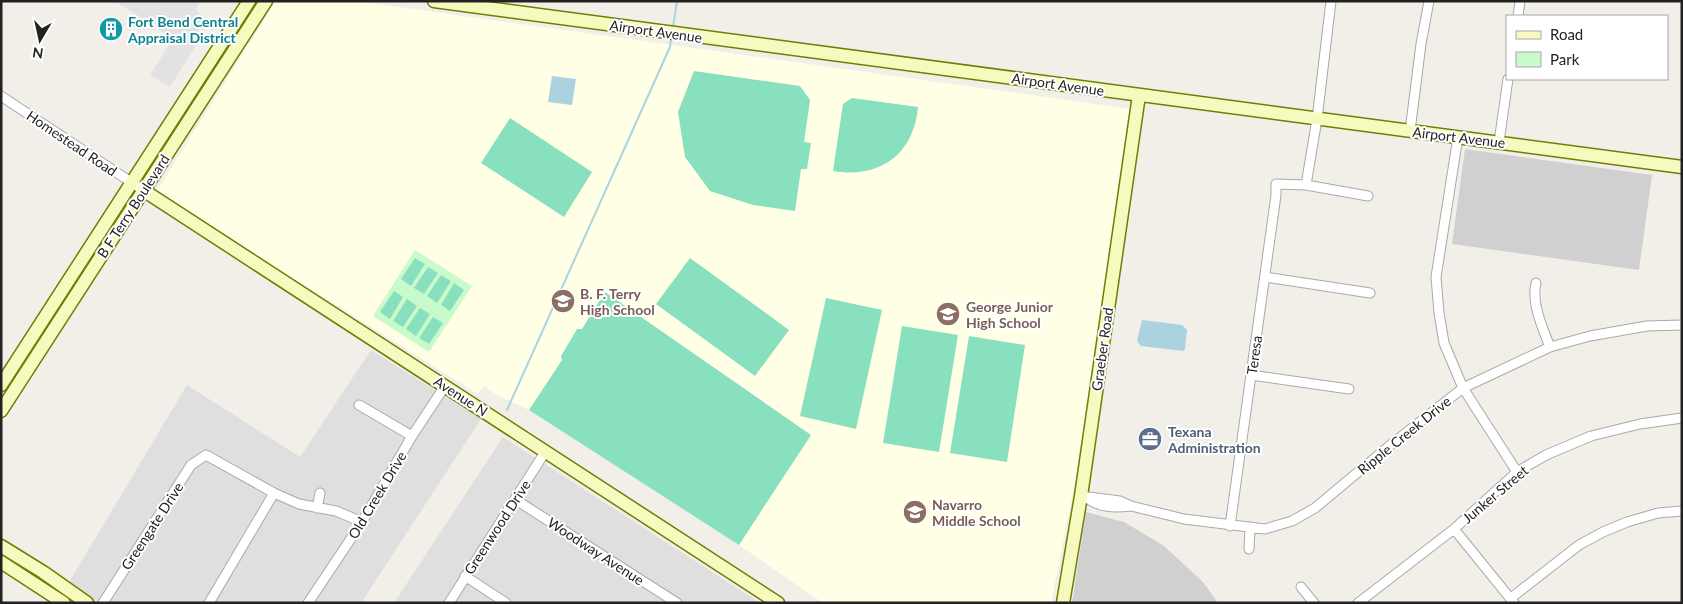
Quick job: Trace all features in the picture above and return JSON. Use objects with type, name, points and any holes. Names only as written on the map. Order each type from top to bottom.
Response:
[{"type":"street","name":"B F Terry Boulevard","points":[[1,384],[249,1]]},
{"type":"street","name":"B F Terry Boulevard","points":[[1,411],[266,1]]},
{"type":"street","name":"Airport Avenue","points":[[434,1],[1682,167]]},
{"type":"street","points":[[1331,1],[1317,119],[1306,185],[1368,196]]},
{"type":"street","points":[[1410,131],[1421,44],[1429,1]]},
{"type":"street","points":[[1518,15],[1520,1]]},
{"type":"street","points":[[1499,142],[1508,80]]},
{"type":"street","name":"Graeber Road","points":[[1063,603],[1084,496],[1139,95]]},
{"type":"street","name":"Homestead Road","points":[[1,96],[143,190]]},
{"type":"street","points":[[1458,137],[1436,277],[1444,343],[1463,388],[1517,472]]},
{"type":"street","name":"Teresa","points":[[1230,526],[1276,184],[1306,185]]},
{"type":"street","name":"Avenue N","points":[[143,190],[778,603]]},
{"type":"street","points":[[1265,277],[1370,293]]},
{"type":"street","points":[[1536,283],[1534,291],[1536,301],[1542,326],[1550,347]]},
{"type":"street","name":"Ripple Creek Drive","points":[[1084,496],[1094,504],[1119,508],[1131,506],[1184,519],[1265,529],[1292,521],[1315,508],[1463,388],[1550,347],[1590,336],[1647,326],[1682,325]]},
{"type":"street","points":[[1251,375],[1349,389]]},
{"type":"street","name":"Old Creek Drive","points":[[308,603],[362,522],[412,436],[445,386]]},
{"type":"street","points":[[359,405],[412,436]]},
{"type":"street","name":"Junker Street","points":[[1358,603],[1454,528],[1517,472],[1546,455],[1591,436],[1640,424],[1682,418]]},
{"type":"street","name":"Greenwood Drive","points":[[449,603],[545,452]]},
{"type":"street","name":"Greengate Drive","points":[[103,603],[191,465],[206,454],[274,493]]},
{"type":"street","points":[[210,603],[274,493],[299,504],[336,511],[362,522]]},
{"type":"street","points":[[317,508],[320,493]]},
{"type":"street","name":"Woodway Avenue","points":[[516,500],[677,603]]},
{"type":"street","points":[[1454,528],[1512,601],[1579,545],[1603,532],[1627,522],[1658,513],[1682,511]]},
{"type":"street","points":[[1249,548],[1250,528]]},
{"type":"street","points":[[1,546],[43,572],[87,603]]},
{"type":"street","points":[[1,562],[64,603]]},
{"type":"street","points":[[465,576],[506,603]]},
{"type":"street","points":[[1301,587],[1314,603]]},
{"type":"shaded area","points":[[115,1],[200,2],[196,9],[202,19],[202,24],[199,28],[196,45],[170,87],[150,75],[173,39]]},
{"type":"shaded area","name":"B. F. Terry High School","points":[[276,1],[356,1],[1132,109],[1076,478],[1051,603],[823,603],[739,545],[529,410],[497,395],[484,386],[478,394],[156,192]]},
{"type":"shaded area","points":[[1465,149],[1652,175],[1639,270],[1452,244]]},
{"type":"shaded area","points":[[371,350],[481,419],[361,603],[93,603],[68,584],[187,385],[300,457]]},
{"type":"shaded area","points":[[503,437],[760,603],[394,603]]},
{"type":"shaded area","points":[[1086,512],[1124,522],[1164,546],[1203,582],[1218,603],[1072,603]]},
{"type":"green space","points":[[694,71],[800,86],[810,100],[804,142],[811,143],[807,169],[801,169],[795,211],[753,205],[710,191],[685,157],[678,112]]},
{"type":"green space","points":[[852,98],[918,107],[915,124],[910,138],[892,160],[866,171],[833,171],[843,104]]},
{"type":"green space","points":[[510,118],[592,172],[564,217],[481,163]]},
{"type":"green space","points":[[415,250],[472,286],[429,352],[373,316]]},
{"type":"green space","points":[[415,258],[425,264],[411,286],[401,279]]},
{"type":"green space","points":[[690,258],[789,330],[755,376],[656,304]]},
{"type":"green space","points":[[428,267],[438,273],[424,294],[414,288]]},
{"type":"green space","points":[[441,275],[451,281],[437,303],[427,296]]},
{"type":"green space","points":[[454,283],[464,290],[450,311],[441,305]]},
{"type":"green space","points":[[394,291],[403,297],[390,319],[380,312]]},
{"type":"green space","points":[[605,292],[811,435],[739,545],[529,410],[562,360],[561,356],[577,329],[582,329]]},
{"type":"green space","points":[[826,298],[882,310],[856,429],[800,416]]},
{"type":"green space","points":[[407,299],[417,306],[403,327],[393,321]]},
{"type":"green space","points":[[420,308],[430,314],[416,336],[406,329]]},
{"type":"green space","points":[[433,317],[443,323],[429,344],[419,338]]},
{"type":"green space","points":[[902,326],[958,335],[939,452],[883,443]]},
{"type":"green space","points":[[969,336],[1025,345],[1007,462],[950,453]]},
{"type":"water","points":[[552,76],[576,79],[572,105],[548,102]]},
{"type":"water","points":[[1142,320],[1182,325],[1187,330],[1185,349],[1183,351],[1141,346],[1137,341]]},
{"type":"waterway","points":[[673,27],[677,1]]},
{"type":"waterway","points":[[507,410],[670,47],[671,37]]},
{"type":"place","name":"Fort Bend Central Appraisal District","points":[[111,29]]},
{"type":"place","name":"B. F. Terry High School","points":[[563,301]]},
{"type":"place","name":"George Junior High School","points":[[948,314]]},
{"type":"place","name":"Texana Administration","points":[[1150,439]]},
{"type":"place","name":"Navarro Middle School","points":[[915,512]]}]
